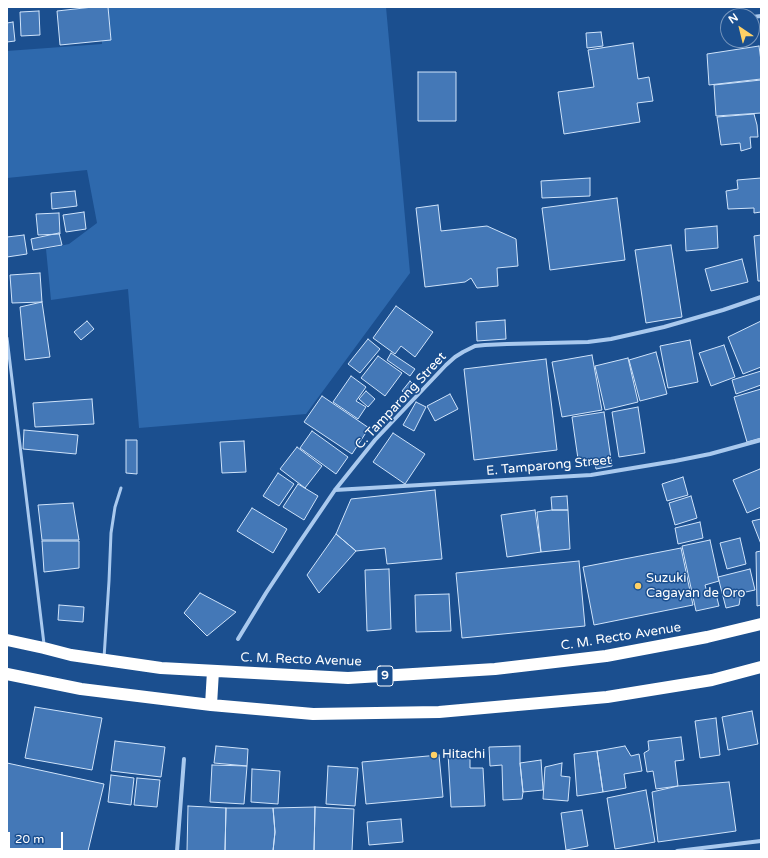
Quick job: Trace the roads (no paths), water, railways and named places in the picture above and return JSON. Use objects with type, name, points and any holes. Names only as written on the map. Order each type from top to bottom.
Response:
[{"type":"highway","name":"C. M. Recto Avenue","points":[[7,640],[71,655],[161,668],[348,678],[495,669],[606,656],[707,637],[761,624]]},
{"type":"highway","points":[[7,674],[81,689],[211,705],[313,714],[439,712],[606,697],[712,680],[761,667]]},
{"type":"highway","points":[[211,705],[213,670]]},
{"type":"street","name":"C. Tamparong Street","points":[[238,639],[298,543],[335,490],[375,440],[446,365],[463,352],[475,346],[588,342],[611,339],[664,328],[761,297]]},
{"type":"street","name":"E. Tamparong Street","points":[[335,490],[591,475],[710,454],[761,440]]},
{"type":"street","points":[[177,851],[184,759]]},
{"type":"street","points":[[677,851],[761,841]]},
{"type":"lane","points":[[7,338],[44,648]]},
{"type":"lane","points":[[104,660],[104,638],[109,582],[111,533],[115,507],[121,488]]},
{"type":"place","name":"Suzuki Cagayan de Oro","points":[[638,586]]},
{"type":"place","name":"Hitachi","points":[[434,755]]}]
